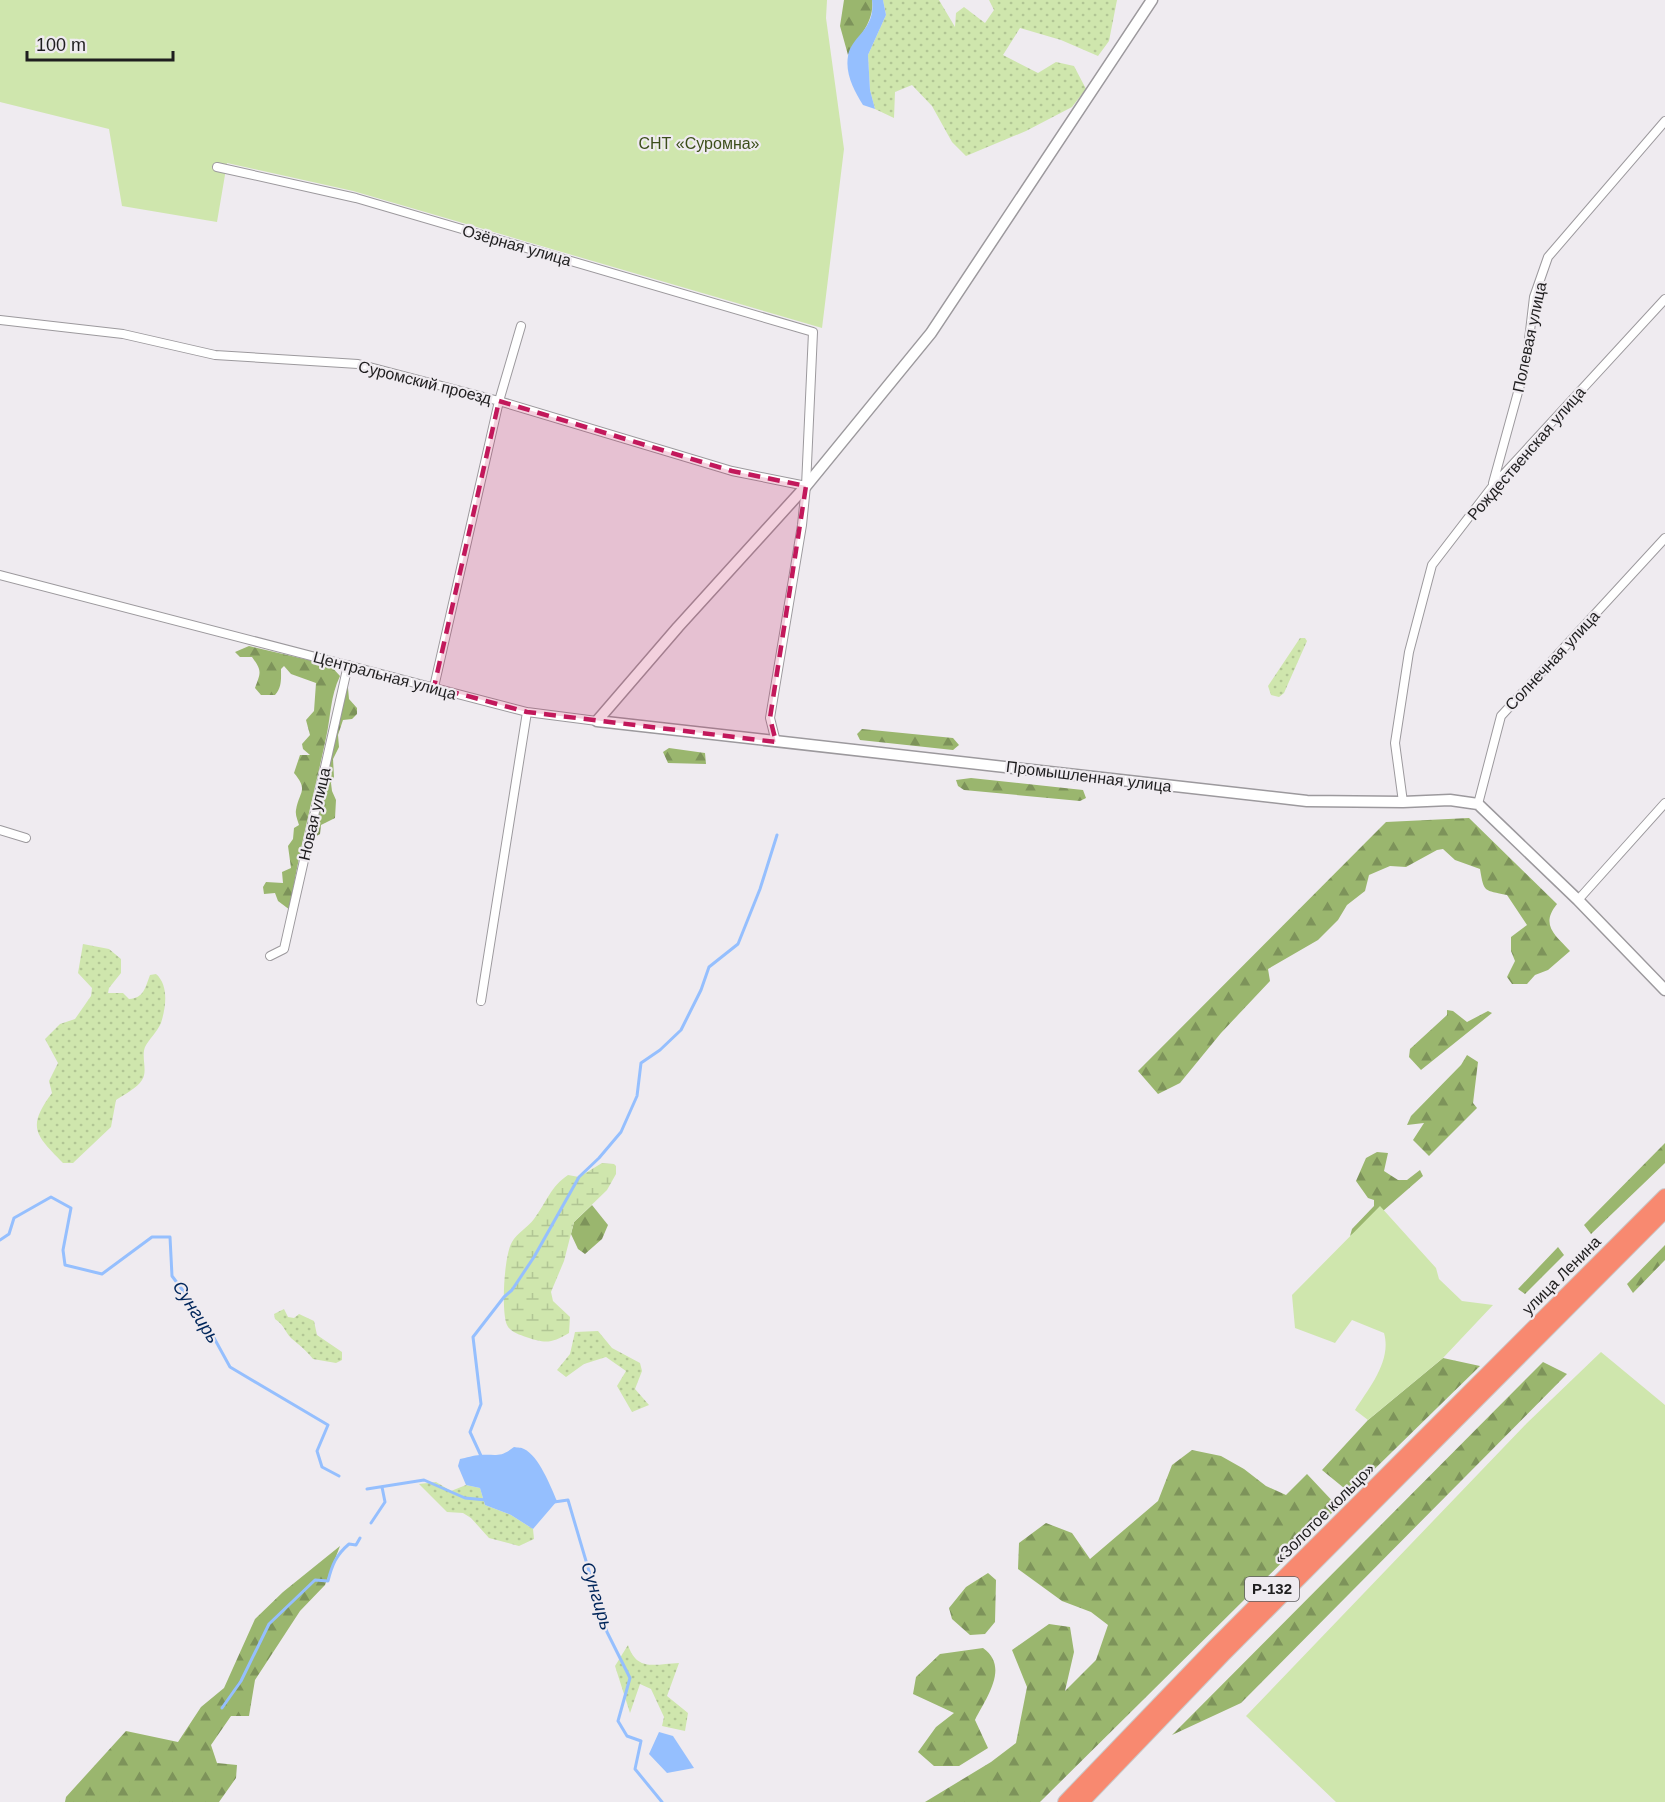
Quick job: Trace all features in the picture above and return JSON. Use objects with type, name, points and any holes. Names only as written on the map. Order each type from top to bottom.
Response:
[{"type":"highway","name":"улица Ленина","points":[[1486,1382],[1665,1196]]},
{"type":"highway","name":"улица Ленина","points":[[1486,1382],[1665,1211]]},
{"type":"highway","name":"«Золотое кольцо»","points":[[1065,1802],[1214,1647],[1486,1382]]},
{"type":"highway","name":"«Золотое кольцо»","points":[[1082,1802],[1486,1382]]},
{"type":"street","points":[[597,721],[678,627],[806,486],[932,333],[1152,0]]},
{"type":"street","name":"Полевая улица","points":[[1492,486],[1523,374],[1534,297],[1548,257],[1665,121]]},
{"type":"street","name":"Озёрная улица","points":[[218,167],[356,198],[813,332],[806,486]]},
{"type":"street","name":"Рождественская улица","points":[[1403,802],[1395,743],[1409,652],[1432,565],[1492,486],[1664,302]]},
{"type":"street","name":"Суромский проезд","points":[[0,320],[123,334],[215,356],[358,364],[499,401],[732,471],[806,486]]},
{"type":"street","points":[[434,687],[499,401],[521,326]]},
{"type":"street","points":[[776,742],[770,718],[802,525],[806,486]]},
{"type":"street","name":"Солнечная улица","points":[[1478,804],[1501,716],[1665,538]]},
{"type":"street","name":"Центральная улица","points":[[0,575],[527,712],[776,742]]},
{"type":"street","name":"Новая улица","points":[[270,956],[284,950],[348,665]]},
{"type":"street","points":[[481,1001],[527,712]]},
{"type":"street","name":"Промышленная улица","points":[[776,742],[902,754],[1307,801],[1450,800],[1478,804]]},
{"type":"street","points":[[1578,900],[1665,803]]},
{"type":"street","points":[[1478,804],[1578,900],[1665,990]]},
{"type":"street","points":[[0,830],[26,838]]},
{"type":"highlighted area","points":[[499,401],[732,471],[806,486],[770,718],[776,742],[527,712],[434,687]]},
{"type":"green space","name":"СНТ «Суромна»","points":[[0,0],[827,0],[826,18],[844,149],[822,328],[353,191],[227,163],[217,222],[122,206],[109,129],[0,102]]},
{"type":"green space","points":[[844,0],[872,0],[871,15],[865,29],[848,55],[840,26]]},
{"type":"green space","points":[[883,0],[939,0],[955,27],[956,13],[964,7],[985,23],[994,10],[989,0],[1117,0],[1109,41],[1098,56],[1061,40],[1020,28],[1003,55],[1038,73],[1056,62],[1074,66],[1086,89],[1072,107],[1026,131],[966,156],[952,142],[932,106],[912,85],[895,92],[894,118],[875,109],[870,90],[868,55],[886,15]]},
{"type":"green space","points":[[1300,638],[1305,638],[1307,641],[1284,693],[1279,697],[1271,695],[1268,686]]},
{"type":"green space","points":[[249,646],[330,665],[340,676],[332,699],[290,910],[278,901],[275,893],[264,894],[263,887],[266,882],[283,883],[282,872],[291,868],[288,846],[293,839],[294,828],[299,825],[296,812],[302,791],[299,779],[294,773],[300,755],[310,755],[303,749],[302,744],[310,735],[306,720],[314,711],[316,683],[291,674],[284,666],[281,669],[280,686],[275,695],[261,695],[255,688],[260,672],[252,657],[240,657],[235,652]]},
{"type":"green space","points":[[345,686],[348,688],[349,699],[357,708],[357,714],[352,719],[343,720],[338,735],[339,747],[333,759],[334,777],[331,783],[336,800],[335,818],[321,825],[320,834],[315,837],[313,835]]},
{"type":"green space","points":[[862,729],[953,738],[959,745],[953,750],[860,740],[857,734]]},
{"type":"green space","points":[[669,748],[705,753],[706,764],[668,763],[663,752]]},
{"type":"green space","points":[[971,778],[1083,790],[1086,798],[1080,801],[964,790],[958,786],[956,780]]},
{"type":"green space","points":[[1469,818],[1557,904],[1552,911],[1550,924],[1555,935],[1570,951],[1548,970],[1535,975],[1527,984],[1512,984],[1507,977],[1515,961],[1511,951],[1511,937],[1527,925],[1507,895],[1486,889],[1480,869],[1455,860],[1443,849],[1437,850],[1406,867],[1390,866],[1369,875],[1365,891],[1347,905],[1338,920],[1318,940],[1268,969],[1270,981],[1221,1033],[1180,1083],[1158,1094],[1138,1071],[1386,822]]},
{"type":"green space","points":[[83,944],[109,949],[121,959],[121,973],[109,988],[108,993],[123,993],[129,999],[138,997],[143,992],[150,975],[156,974],[165,990],[165,1003],[161,1023],[145,1047],[142,1080],[116,1100],[111,1127],[73,1163],[63,1163],[41,1138],[37,1123],[52,1093],[49,1081],[58,1063],[45,1039],[60,1024],[75,1019],[91,996],[92,988],[78,973]]},
{"type":"green space","points":[[1447,1010],[1453,1011],[1467,1022],[1488,1011],[1492,1013],[1421,1070],[1409,1057],[1410,1049],[1447,1015]]},
{"type":"green space","points":[[1467,1055],[1478,1062],[1473,1103],[1477,1108],[1429,1156],[1413,1140],[1424,1123],[1407,1125],[1411,1116],[1461,1065]]},
{"type":"green space","points":[[1665,1143],[1665,1163],[1591,1234],[1584,1225]]},
{"type":"green space","points":[[1377,1152],[1388,1153],[1384,1171],[1398,1180],[1407,1180],[1420,1170],[1423,1176],[1350,1236],[1352,1229],[1374,1206],[1374,1200],[1368,1198],[1356,1181],[1366,1158]]},
{"type":"green space","points":[[602,1163],[614,1164],[616,1174],[607,1190],[574,1222],[564,1261],[551,1292],[553,1301],[570,1317],[569,1333],[553,1341],[544,1341],[515,1333],[507,1325],[504,1308],[505,1271],[512,1242],[534,1219],[562,1179],[568,1175],[579,1177]]},
{"type":"green space","points":[[592,1205],[608,1225],[602,1239],[585,1254],[578,1249],[571,1234],[574,1222]]},
{"type":"green space","points":[[1380,1206],[1436,1268],[1439,1279],[1462,1301],[1493,1305],[1443,1358],[1368,1420],[1355,1410],[1382,1364],[1386,1343],[1384,1333],[1352,1320],[1335,1343],[1295,1328],[1292,1295]]},
{"type":"green space","points":[[1665,1245],[1665,1260],[1633,1293],[1627,1284]]},
{"type":"green space","points":[[1558,1247],[1564,1255],[1525,1294],[1518,1289]]},
{"type":"green space","points":[[284,1309],[288,1317],[294,1318],[299,1314],[314,1321],[317,1335],[342,1352],[342,1360],[336,1363],[313,1359],[275,1319],[274,1314]]},
{"type":"green space","points":[[598,1331],[612,1348],[640,1363],[642,1371],[635,1389],[649,1405],[632,1412],[617,1386],[626,1371],[606,1357],[584,1364],[566,1377],[557,1370],[570,1354],[575,1332]]},
{"type":"green space","points":[[1601,1352],[1665,1405],[1665,1802],[1336,1802],[1246,1716],[1527,1423]]},
{"type":"green space","points":[[1443,1358],[1480,1366],[1350,1493],[1322,1470],[1368,1420]]},
{"type":"green space","points":[[1543,1362],[1567,1374],[1241,1703],[1172,1735]]},
{"type":"green space","points":[[1192,1450],[1221,1456],[1244,1469],[1266,1486],[1286,1495],[1307,1474],[1338,1507],[1040,1802],[925,1802],[991,1762],[1016,1743],[1027,1687],[1012,1650],[1049,1624],[1070,1627],[1074,1652],[1065,1691],[1096,1660],[1108,1625],[1091,1612],[1062,1601],[1018,1569],[1019,1543],[1046,1523],[1072,1533],[1090,1559],[1158,1501],[1172,1465]]},
{"type":"green space","points":[[436,1482],[451,1491],[466,1485],[480,1488],[485,1505],[511,1515],[533,1529],[534,1539],[519,1546],[489,1538],[471,1518],[463,1513],[447,1512],[419,1484]]},
{"type":"green space","points":[[340,1546],[325,1585],[300,1611],[255,1680],[249,1716],[231,1716],[211,1745],[217,1763],[237,1765],[236,1778],[219,1802],[65,1802],[66,1797],[126,1731],[178,1742],[201,1707],[224,1688],[255,1619],[283,1592]]},
{"type":"green space","points":[[988,1573],[996,1580],[995,1622],[985,1634],[970,1635],[952,1619],[949,1608],[966,1587]]},
{"type":"green space","points":[[628,1645],[632,1654],[642,1663],[655,1665],[679,1663],[667,1696],[688,1713],[685,1731],[662,1726],[664,1717],[651,1689],[640,1684],[630,1713],[615,1666]]},
{"type":"green space","points":[[983,1648],[995,1664],[995,1673],[989,1693],[975,1720],[988,1748],[959,1766],[934,1766],[918,1752],[936,1727],[954,1713],[913,1694],[916,1677],[940,1654]]},
{"type":"water","points":[[872,0],[883,0],[886,15],[868,55],[870,90],[875,109],[863,105],[856,94],[847,63],[850,49],[870,19]]},
{"type":"water","points":[[514,1447],[523,1448],[535,1458],[557,1501],[533,1529],[511,1515],[485,1505],[480,1488],[466,1485],[458,1466],[460,1459],[478,1455],[502,1454]]},
{"type":"water","points":[[659,1732],[673,1736],[694,1768],[667,1773],[649,1754]]},
{"type":"waterway","points":[[482,1458],[470,1432],[481,1404],[473,1337],[512,1290],[534,1257],[579,1177],[621,1132],[637,1096],[641,1063],[660,1050],[681,1030],[701,990],[709,967],[738,944],[760,889],[777,835]]},
{"type":"waterway","name":"Сунгирь","points":[[0,1240],[9,1234],[14,1218],[51,1197],[71,1208],[63,1250],[65,1265],[102,1274],[152,1237],[170,1237],[172,1276],[202,1316],[230,1367],[328,1425],[317,1451],[322,1467],[339,1476]]},
{"type":"waterway","name":"Сунгирь","points":[[367,1489],[424,1480],[465,1498],[486,1500]]},
{"type":"waterway","points":[[371,1523],[385,1502],[382,1487]]},
{"type":"waterway","name":"Сунгирь","points":[[554,1502],[568,1500],[607,1632],[630,1678],[618,1721],[627,1736],[641,1741],[635,1769],[662,1802]]},
{"type":"waterway","points":[[222,1708],[241,1681],[269,1624],[315,1580],[328,1581],[338,1556],[349,1544],[356,1545],[360,1538]]}]
